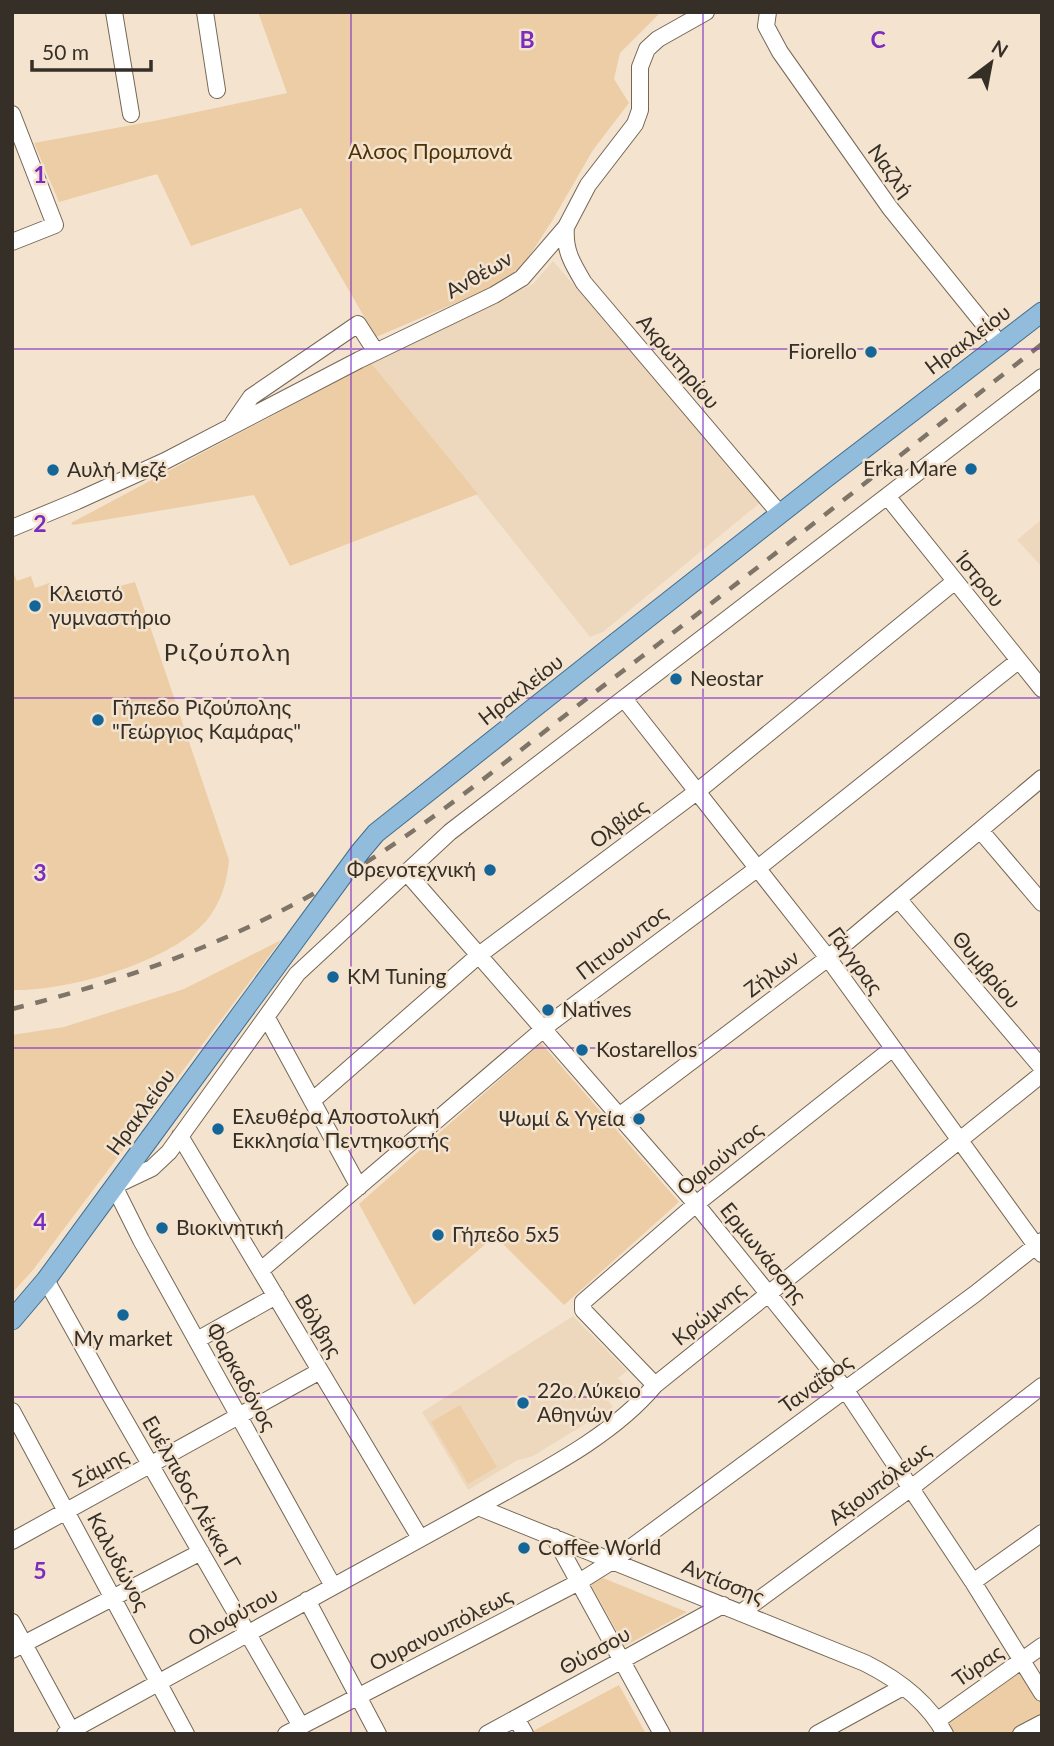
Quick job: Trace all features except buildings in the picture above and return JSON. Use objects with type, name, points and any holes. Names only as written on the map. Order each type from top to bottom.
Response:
[{"type":"main road","name":"Ηρακλείου","points":[[12,1320],[46,1280],[376,833],[780,514],[1042,312]]},
{"type":"street","points":[[114,12],[131,114]]},
{"type":"street","points":[[205,12],[217,90]]},
{"type":"street","name":"Ανθέων","points":[[12,528],[165,461],[316,382],[494,295],[522,278],[566,227],[587,185],[638,118],[640,67],[647,48],[658,38],[706,12]]},
{"type":"street","name":"Ναζλή","points":[[768,12],[766,26],[780,52],[890,208],[1000,344]]},
{"type":"street","points":[[12,114],[55,225],[12,242]]},
{"type":"street","name":"Ακρωτηρίου","points":[[566,227],[568,258],[584,283],[780,514]]},
{"type":"street","name":"Ανθέων","points":[[232,425],[251,397],[358,324],[376,352]]},
{"type":"street","points":[[303,361],[316,382]]},
{"type":"street","name":"Ηρακλείου","points":[[114,1186],[152,1168],[169,1152],[298,974],[450,832],[887,496],[1038,386]]},
{"type":"street","name":"Ίστρου","points":[[887,496],[1042,689]]},
{"type":"street","name":"Ολβίας","points":[[312,1101],[479,956],[699,790],[954,582]]},
{"type":"street","name":"Πιτυουντος","points":[[261,1270],[543,1029],[758,868],[1018,661]]},
{"type":"street","name":"Γάγγρας","points":[[625,700],[699,790],[828,958],[1040,1247]]},
{"type":"street","name":"Ζήλων","points":[[619,1116],[828,958],[1042,778]]},
{"type":"street","points":[[981,830],[1042,903]]},
{"type":"street","name":"Ερμωνάσσης","points":[[407,873],[696,1204],[845,1389],[973,1581],[1042,1693]]},
{"type":"street","name":"Θυμβρίου","points":[[899,900],[1042,1068]]},
{"type":"street","points":[[267,1018],[359,1187]]},
{"type":"street","name":"Οφιούντος","points":[[655,1385],[583,1310],[583,1302],[696,1204],[893,1048]]},
{"type":"street","name":"Κρώμνης","points":[[420,1538],[544,1470],[618,1422],[655,1385],[1042,1074]]},
{"type":"street","name":"Βόλβης","points":[[180,1136],[420,1538]]},
{"type":"street","name":"Φαρκαδόνος","points":[[114,1186],[141,1240],[333,1586]]},
{"type":"street","name":"Ταναΐδος","points":[[614,1560],[1040,1247]]},
{"type":"street","name":"Ευέλπιδος Λέκκα Γ","points":[[46,1280],[301,1726]]},
{"type":"street","points":[[197,1340],[276,1296]]},
{"type":"street","name":"Σάμης","points":[[12,1541],[320,1371]]},
{"type":"street","name":"Αξιουπόλεως","points":[[742,1612],[911,1488],[1042,1386]]},
{"type":"street","name":"Καλυδώνος","points":[[12,1411],[187,1734]]},
{"type":"street","name":"Αντίσσης","points":[[478,1507],[865,1663],[922,1701],[941,1727]]},
{"type":"street","points":[[973,1581],[1042,1533]]},
{"type":"street","points":[[554,1536],[662,1734]]},
{"type":"street","name":"Ολοφύτου","points":[[73,1733],[159,1682],[420,1538]]},
{"type":"street","points":[[18,1647],[201,1552]]},
{"type":"street","name":"Ουρανουπόλεως","points":[[286,1734],[579,1582],[614,1560]]},
{"type":"street","points":[[307,1600],[378,1734]]},
{"type":"street","name":"Θύσσου","points":[[487,1734],[723,1605]]},
{"type":"street","points":[[12,1622],[18,1647],[73,1733]]},
{"type":"street","name":"Τύρας","points":[[941,1727],[1042,1646]]},
{"type":"street","points":[[817,1734],[903,1687]]},
{"type":"street","points":[[516,1718],[525,1734]]},
{"type":"shaded area","points":[[553,261],[761,502],[603,632],[590,637],[371,363],[533,284]]},
{"type":"shaded area","points":[[1042,519],[1042,567],[1017,540]]},
{"type":"shaded area","name":"22ο Λύκειο Αθηνών","points":[[573,1316],[627,1371],[618,1378],[625,1386],[607,1399],[613,1407],[533,1456],[516,1461],[468,1490],[422,1412]]},
{"type":"green space","name":"Αλσος Προμπονά","points":[[258,12],[661,12],[620,53],[614,79],[629,103],[593,150],[515,278],[376,337],[301,208],[191,246],[157,174],[59,202],[34,143],[287,93]]},
{"type":"green space","points":[[371,363],[478,494],[290,566],[254,495],[73,525],[71,523]]},
{"type":"green space","name":"Γήπεδο Ριζούπολης \"Γεώργιος Καμάρας\"","points":[[14,574],[17,581],[31,576],[35,588],[49,583],[78,597],[135,582],[229,860],[223,892],[212,913],[190,935],[169,949],[116,972],[88,980],[60,986],[12,990]]},
{"type":"green space","points":[[281,940],[33,1270],[12,1293],[12,1035],[64,1027],[184,989]]},
{"type":"green space","points":[[541,1043],[679,1202],[564,1305],[495,1236],[414,1305],[359,1204]]},
{"type":"green space","points":[[460,1405],[497,1467],[468,1484],[431,1422]]},
{"type":"green space","points":[[603,1578],[687,1612],[625,1646],[591,1585]]},
{"type":"green space","points":[[1017,1670],[1036,1690],[1042,1716],[1009,1734],[950,1734],[944,1721]]},
{"type":"green space","points":[[619,1685],[646,1734],[534,1734],[533,1731]]},
{"type":"railway","points":[[12,1009],[129,975],[203,947],[313,894],[392,845],[468,791],[1042,344]]},
{"type":"place","name":"Fiorello","points":[[871,352]]},
{"type":"place","name":"Erka Mare","points":[[971,469]]},
{"type":"place","name":"Αυλή Μεζέ","points":[[53,470]]},
{"type":"place","name":"Κλειστό γυμναστήριο","points":[[35,606]]},
{"type":"place","name":"Neostar","points":[[676,679]]},
{"type":"place","name":"Γήπεδο Ριζούπολης \"Γεώργιος Καμάρας\"","points":[[98,720]]},
{"type":"place","name":"Φρενοτεχνική","points":[[490,870]]},
{"type":"place","name":"KM Tuning","points":[[333,977]]},
{"type":"place","name":"Natives","points":[[548,1010]]},
{"type":"place","name":"Kostarellos","points":[[582,1050]]},
{"type":"place","name":"Ψωμί & Υγεία","points":[[639,1119]]},
{"type":"place","name":"Ελευθέρα Αποστολική Εκκλησία Πεντηκοστής","points":[[218,1129]]},
{"type":"place","name":"Βιοκινητική","points":[[162,1228]]},
{"type":"place","name":"Γήπεδο 5x5","points":[[438,1235]]},
{"type":"place","name":"My market","points":[[123,1315]]},
{"type":"place","name":"22ο Λύκειο Αθηνών","points":[[523,1403]]},
{"type":"place","name":"Coffee World","points":[[524,1548]]},
{"type":"district","name":"Ριζούπολη","points":[[228,653]]}]
